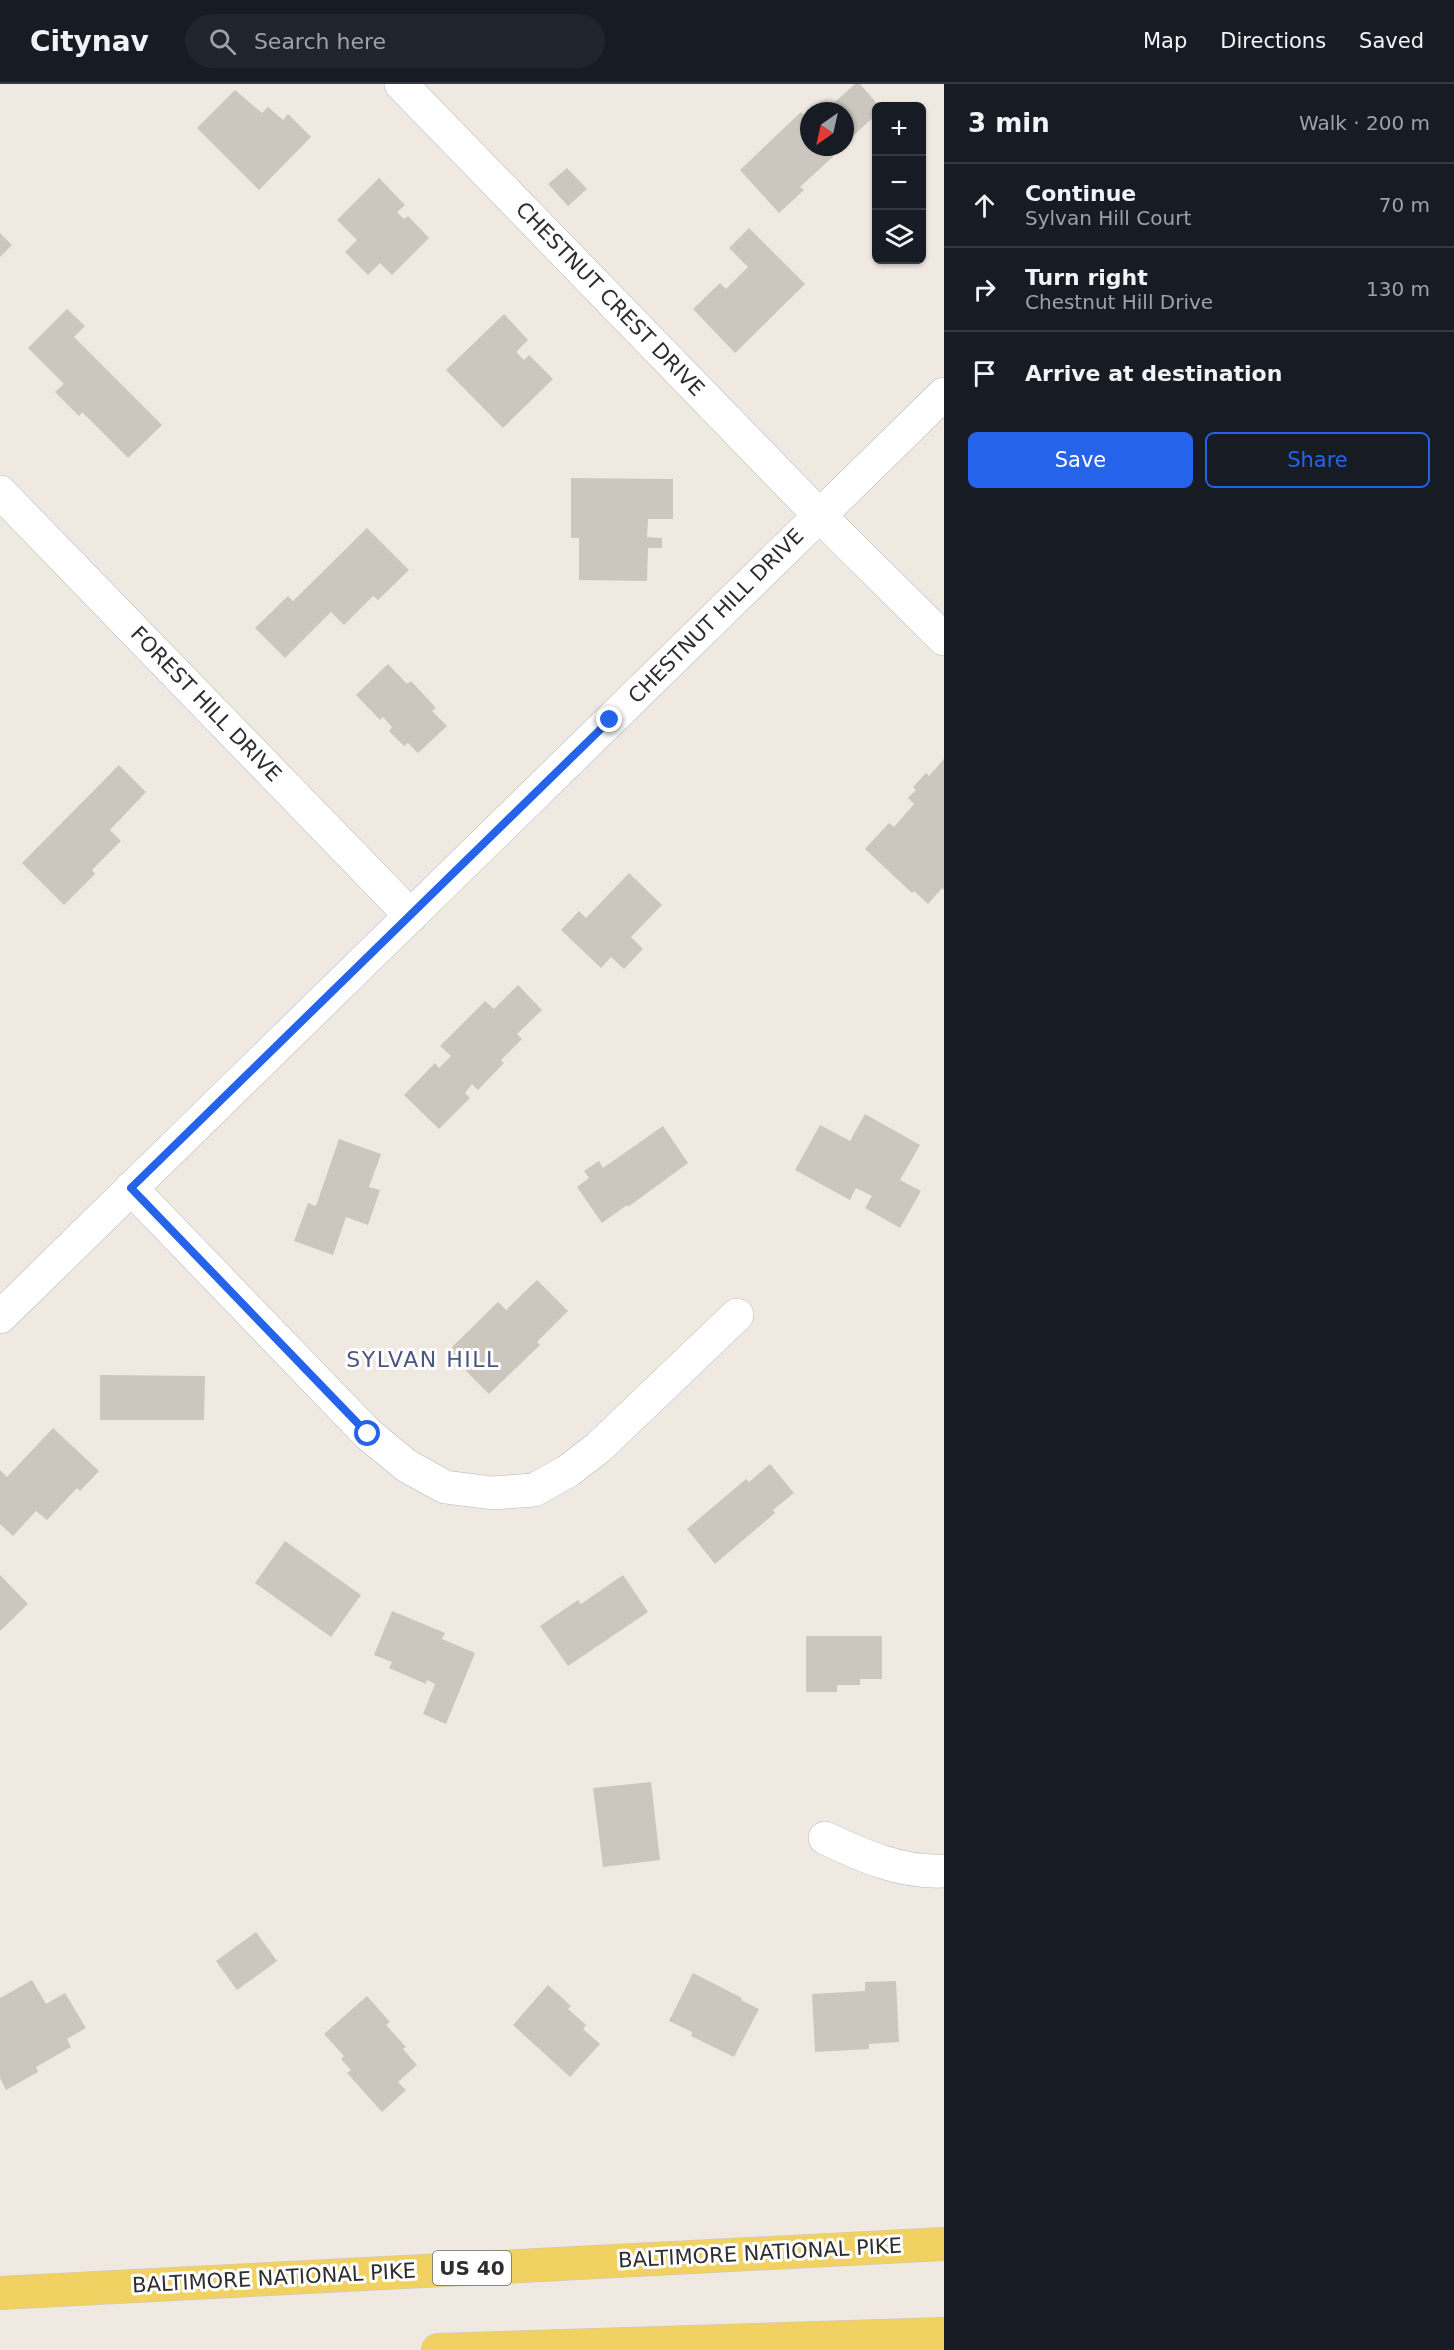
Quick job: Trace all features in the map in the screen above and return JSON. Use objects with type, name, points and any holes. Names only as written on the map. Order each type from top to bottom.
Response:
[{"type":"main road","name":"BALTIMORE NATIONAL PIKE","points":[[0,2293],[944,2244]]},
{"type":"main road","points":[[438,2350],[754,2346],[944,2334]]},
{"type":"street","name":"CHESTNUT CREST DRIVE","points":[[401,84],[819,514],[944,639]]},
{"type":"street","name":"CHESTNUT HILL DRIVE","points":[[0,1317],[944,394]]},
{"type":"street","name":"FOREST HILL DRIVE","points":[[0,492],[411,916]]},
{"type":"street","points":[[131,1188],[368,1434],[407,1466],[445,1487],[492,1493],[534,1490],[568,1471],[599,1447],[737,1315]]},
{"type":"street","points":[[825,1838],[857,1854],[894,1867],[927,1872],[944,1871]]},
{"type":"building","points":[[855,84],[860,84],[876,102],[872,102],[872,119],[854,135],[854,102],[835,102]]},
{"type":"building","points":[[235,90],[262,113],[268,107],[283,120],[288,114],[311,137],[259,190],[197,128]]},
{"type":"building","points":[[800,113],[800,156],[834,156],[800,187],[804,190],[779,213],[740,170]]},
{"type":"building","points":[[567,168],[587,189],[568,206],[548,184]]},
{"type":"building","points":[[379,178],[405,205],[397,212],[404,219],[408,216],[429,238],[392,275],[380,263],[368,275],[345,252],[357,240],[337,220]]},
{"type":"building","points":[[749,228],[805,284],[735,353],[693,309],[720,283],[726,289],[748,267],[729,248]]},
{"type":"building","points":[[0,233],[12,245],[0,257]]},
{"type":"building","points":[[67,309],[85,326],[74,337],[162,425],[128,458],[82,412],[79,416],[55,392],[64,384],[28,348]]},
{"type":"building","points":[[504,314],[528,340],[516,352],[524,360],[529,355],[553,379],[503,428],[446,370]]},
{"type":"building","points":[[571,478],[673,479],[673,519],[648,519],[647,537],[662,538],[662,548],[648,548],[647,581],[579,580],[579,538],[571,538]]},
{"type":"building","points":[[367,528],[409,570],[378,600],[373,596],[344,625],[331,612],[285,658],[255,628],[288,596],[293,601]]},
{"type":"building","points":[[388,664],[407,684],[411,681],[436,708],[432,711],[447,726],[418,753],[408,743],[404,746],[389,731],[392,727],[383,717],[380,720],[356,695]]},
{"type":"building","points":[[944,759],[944,890],[942,888],[928,904],[914,891],[912,893],[865,849],[889,823],[894,827],[914,804],[908,798],[916,790],[913,787],[926,773],[929,776]]},
{"type":"building","points":[[119,765],[146,792],[110,830],[121,841],[92,870],[95,874],[64,905],[22,863]]},
{"type":"building","points":[[629,873],[662,905],[631,937],[643,949],[624,969],[611,957],[601,968],[561,930],[579,911],[586,918]]},
{"type":"building","points":[[518,985],[542,1010],[517,1034],[522,1039],[501,1060],[504,1063],[478,1090],[472,1084],[465,1093],[470,1098],[439,1129],[404,1095],[435,1063],[439,1068],[451,1056],[440,1046],[485,1001],[494,1009]]},
{"type":"building","points":[[865,1114],[920,1145],[900,1180],[921,1191],[900,1228],[865,1208],[872,1196],[856,1188],[850,1200],[795,1170],[820,1125],[850,1141]]},
{"type":"building","points":[[663,1126],[688,1163],[602,1223],[577,1187],[589,1178],[584,1171],[599,1161],[603,1168]]},
{"type":"building","points":[[339,1139],[381,1154],[369,1187],[380,1190],[368,1225],[346,1217],[333,1255],[294,1241],[308,1203],[316,1206]]},
{"type":"building","points":[[537,1280],[568,1311],[537,1342],[540,1345],[489,1394],[447,1352],[498,1302],[506,1310]]},
{"type":"building","points":[[100,1375],[205,1376],[204,1420],[100,1420]]},
{"type":"building","points":[[53,1428],[99,1471],[80,1491],[77,1488],[47,1520],[36,1511],[13,1536],[0,1524],[0,1470],[7,1477]]},
{"type":"building","points":[[770,1464],[794,1493],[773,1510],[775,1513],[715,1564],[687,1529],[746,1479],[749,1482]]},
{"type":"building","points":[[285,1541],[361,1595],[331,1637],[255,1583]]},
{"type":"building","points":[[0,1575],[28,1604],[0,1631]]},
{"type":"building","points":[[623,1575],[648,1612],[568,1666],[540,1626],[578,1600],[581,1604]]},
{"type":"building","points":[[392,1611],[445,1633],[442,1639],[475,1653],[446,1724],[423,1714],[435,1684],[427,1680],[426,1684],[389,1668],[392,1662],[374,1655]]},
{"type":"building","points":[[806,1636],[882,1636],[882,1679],[860,1679],[860,1685],[837,1685],[837,1692],[806,1692]]},
{"type":"building","points":[[651,1782],[660,1860],[603,1867],[593,1788]]},
{"type":"building","points":[[256,1932],[277,1961],[237,1990],[216,1961]]},
{"type":"building","points":[[693,1973],[759,2009],[734,2057],[691,2036],[692,2032],[669,2021]]},
{"type":"building","points":[[32,1980],[46,2004],[65,1993],[86,2028],[67,2039],[71,2047],[36,2067],[38,2072],[6,2090],[0,2078],[0,1998]]},
{"type":"building","points":[[896,1981],[899,2042],[869,2044],[869,2049],[815,2052],[812,1994],[865,1991],[865,1982]]},
{"type":"building","points":[[548,1985],[571,2006],[568,2009],[586,2025],[583,2029],[600,2044],[570,2077],[513,2025]]},
{"type":"building","points":[[367,1996],[390,2022],[386,2025],[406,2047],[403,2049],[417,2065],[398,2082],[406,2090],[382,2112],[347,2073],[351,2070],[341,2059],[344,2056],[324,2034]]},
{"type":"district","name":"SYLVAN HILL","points":[[423,1359]]},
{"type":"route","points":[[368,1434],[131,1188],[610,720]]}]
